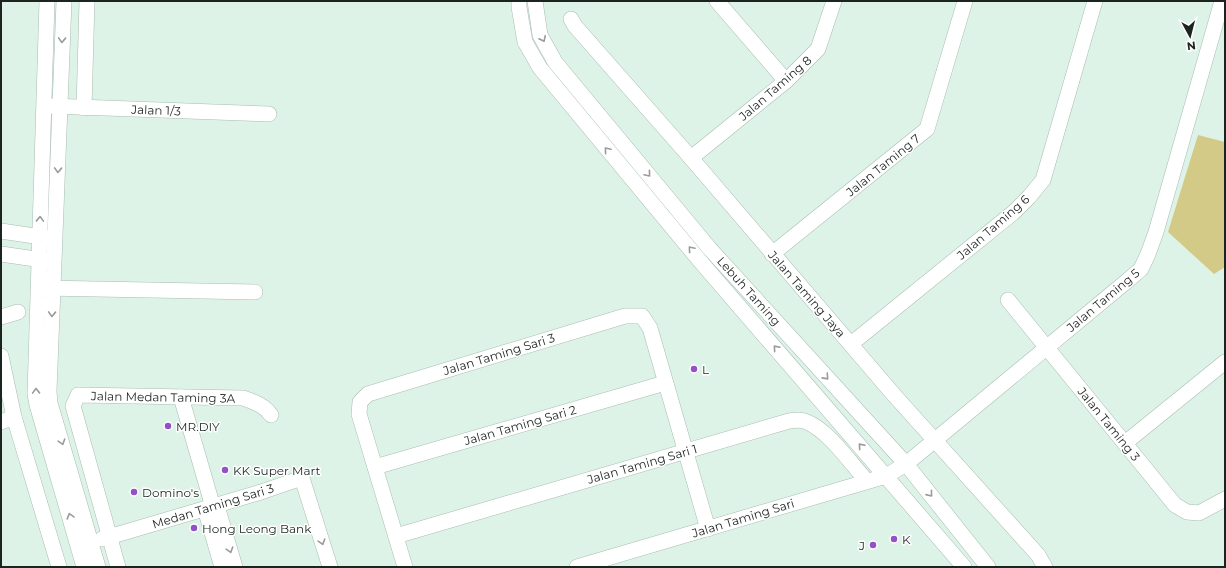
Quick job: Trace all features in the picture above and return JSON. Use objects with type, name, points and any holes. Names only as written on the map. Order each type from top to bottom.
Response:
[{"type":"street","points":[[47,1],[39,261],[45,288],[49,392],[50,403],[85,544],[98,567]]},
{"type":"street","points":[[45,288],[54,262],[64,1]]},
{"type":"street","points":[[84,108],[88,1]]},
{"type":"street","name":"Lebuh Taming","points":[[519,1],[525,42],[540,68],[700,261],[964,567]]},
{"type":"street","name":"Lebuh Taming","points":[[535,1],[540,35],[555,62],[710,249],[906,464],[988,567]]},
{"type":"street","points":[[717,1],[786,81]]},
{"type":"street","name":"Jalan Taming 8","points":[[691,158],[786,81],[818,49],[834,1]]},
{"type":"street","name":"Jalan Taming 7","points":[[772,254],[927,129],[965,1]]},
{"type":"street","name":"Jalan Taming 6","points":[[851,344],[1014,212],[1043,180],[1095,1]]},
{"type":"street","name":"Jalan Taming 5","points":[[906,464],[934,439],[1141,269],[1156,232],[1222,1]]},
{"type":"street","name":"Jalan Taming Jaya","points":[[571,19],[575,26],[691,158],[772,254],[1038,555],[1045,567]]},
{"type":"street","name":"Jalan 1/3","points":[[43,106],[269,114]]},
{"type":"street","points":[[1,231],[55,238]]},
{"type":"street","points":[[1,254],[39,261],[54,262]]},
{"type":"street","points":[[45,288],[254,292]]},
{"type":"street","name":"Jalan Taming 3","points":[[1008,300],[1175,505],[1187,512],[1199,513],[1225,499]]},
{"type":"street","points":[[1,317],[18,312]]},
{"type":"street","name":"Jalan Taming Sari 3","points":[[375,467],[359,414],[360,402],[368,394],[625,316],[642,316],[650,328],[665,383]]},
{"type":"street","points":[[1,356],[8,420],[59,567]]},
{"type":"street","points":[[1125,443],[1225,362]]},
{"type":"street","points":[[665,383],[708,528]]},
{"type":"street","name":"Jalan Taming Sari 2","points":[[375,467],[665,383]]},
{"type":"street","name":"Jalan Medan Taming 3A","points":[[110,536],[73,406],[78,395],[243,398],[258,404],[267,410],[271,415]]},
{"type":"street","points":[[181,397],[212,507],[235,567]]},
{"type":"street","name":"Jalan Taming Sari 1","points":[[396,536],[789,421],[798,420],[807,422],[824,433],[866,482]]},
{"type":"street","name":"Jalan Taming Sari","points":[[577,567],[886,476],[906,464]]},
{"type":"street","points":[[375,467],[405,567]]},
{"type":"street","name":"Medan Taming Sari 3","points":[[85,544],[212,507],[302,478],[330,567]]},
{"type":"street","points":[[212,507],[222,567]]},
{"type":"street","points":[[110,536],[118,567]]},
{"type":"street","points":[[84,567],[85,544]]},
{"type":"shaded area","points":[[1198,135],[1225,142],[1225,267],[1214,274],[1168,232]]},
{"type":"place","name":"L","points":[[694,369]]},
{"type":"place","name":"MR.DIY","points":[[168,426]]},
{"type":"place","name":"KK Super Mart","points":[[225,470]]},
{"type":"place","name":"Domino's","points":[[134,492]]},
{"type":"place","name":"Hong Leong Bank","points":[[194,528]]},
{"type":"place","name":"K","points":[[894,539]]},
{"type":"place","name":"J","points":[[873,545]]}]
